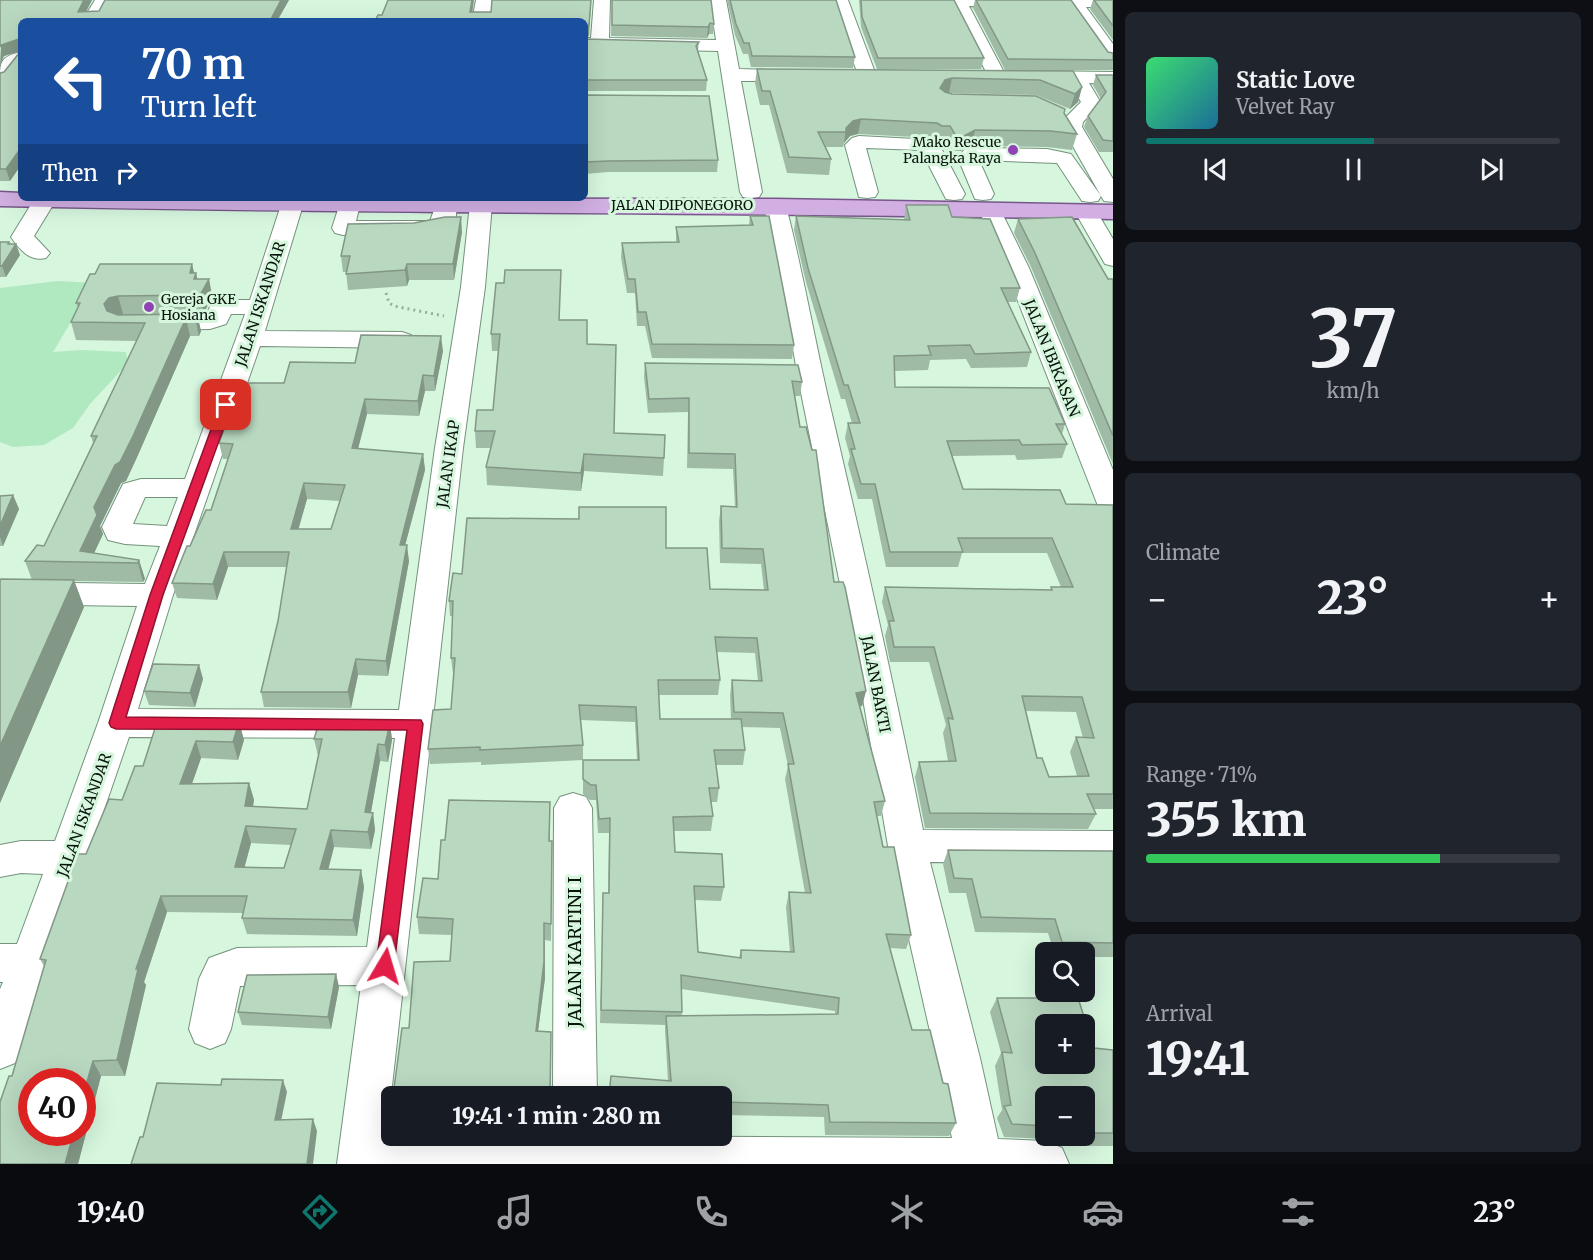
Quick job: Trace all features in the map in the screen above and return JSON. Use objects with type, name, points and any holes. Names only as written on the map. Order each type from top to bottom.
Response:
[{"type":"main road","points":[[0,184],[18,184]]},
{"type":"main road","name":"JALAN DIPONEGORO","points":[[588,190],[763,199],[1088,204],[1113,212]]},
{"type":"main road","name":"JALAN DIPONEGORO","points":[[193,201],[292,206],[481,204],[763,199],[867,192],[954,194],[986,203]]},
{"type":"main road","name":"JALAN DIPONEGORO","points":[[1088,204],[1113,196]]},
{"type":"main road","name":"JALAN DIPONEGORO","points":[[0,199],[18,199]]},
{"type":"street","points":[[93,18],[103,0]]},
{"type":"street","points":[[481,18],[484,0]]},
{"type":"street","points":[[602,0],[592,43],[726,46]]},
{"type":"street","name":"JALAN BAKTI","points":[[718,0],[736,99],[763,199],[791,271],[798,369],[878,687],[907,846],[953,1037],[979,1162]]},
{"type":"street","points":[[840,0],[867,75]]},
{"type":"street","points":[[872,0],[1113,2]]},
{"type":"street","points":[[958,1],[997,76]]},
{"type":"street","points":[[1074,1],[1113,57]]},
{"type":"street","points":[[0,77],[10,61],[18,58]]},
{"type":"street","points":[[730,75],[810,75]]},
{"type":"street","points":[[845,75],[891,75]]},
{"type":"street","points":[[973,76],[1113,78]]},
{"type":"street","points":[[1076,77],[1091,103],[1066,116],[1113,196]]},
{"type":"street","points":[[713,99],[736,99]]},
{"type":"street","points":[[867,192],[855,145],[859,142],[927,144],[932,148],[954,194]]},
{"type":"street","name":"JALAN IBIKASAN","points":[[1088,204],[1064,158],[1047,154],[971,154],[968,158],[986,203],[1017,268],[1113,506]]},
{"type":"street","points":[[38,253],[22,237],[44,201]]},
{"type":"street","points":[[349,205],[341,237],[435,228],[443,223],[446,204]]},
{"type":"street","name":"JALAN IKAP","points":[[360,1164],[449,448],[451,334],[481,204]]},
{"type":"street","points":[[1088,204],[1113,259]]},
{"type":"street","name":"JALAN ISKANDAR","points":[[0,1048],[15,963],[68,858],[116,723],[157,595],[250,338],[292,206]]},
{"type":"street","points":[[134,323],[210,322],[217,319],[220,310],[225,307],[260,307]]},
{"type":"street","points":[[250,338],[451,334]]},
{"type":"street","points":[[178,537],[124,534],[119,533],[117,527],[133,491],[141,488],[196,488]]},
{"type":"street","points":[[0,593],[157,595]]},
{"type":"street","points":[[116,723],[416,724]]},
{"type":"street","name":"JALAN KARTINI I","points":[[573,808],[575,1086]]},
{"type":"street","points":[[907,846],[1113,847]]},
{"type":"street","points":[[0,861],[21,857],[68,858]]},
{"type":"street","points":[[210,1029],[220,979],[224,971],[237,967],[385,966]]},
{"type":"street","points":[[360,1164],[576,1147],[1046,1164]]},
{"type":"path","points":[[386,293],[389,303],[394,306],[445,316],[451,334]]},
{"type":"green space","points":[[58,281],[94,283],[53,352],[81,350],[126,352],[128,363],[90,404],[73,428],[44,445],[13,447],[0,442],[0,288]]},
{"type":"building","points":[[0,0],[84,0],[78,12],[99,11],[105,0],[281,0],[272,18],[18,18],[18,39],[0,47]]},
{"type":"building","points":[[388,0],[472,0],[470,12],[491,12],[492,0],[591,0],[588,26],[588,18],[376,18],[378,15],[382,15]]},
{"type":"building","points":[[612,0],[711,0],[714,24],[710,23],[708,27],[612,25]]},
{"type":"building","points":[[730,0],[836,0],[855,57],[752,56],[749,43],[744,43],[736,24]]},
{"type":"building","points":[[861,0],[954,0],[984,58],[878,58],[862,17]]},
{"type":"building","points":[[976,0],[1071,0],[1108,52],[1113,53],[1113,60],[1008,59]]},
{"type":"building","points":[[1094,0],[1113,0],[1113,26]]},
{"type":"building","points":[[588,39],[699,42],[696,46],[707,80],[588,80]]},
{"type":"building","points":[[18,54],[18,152],[6,169],[0,169],[0,73],[4,72]]},
{"type":"building","points":[[757,69],[1073,71],[1082,87],[1075,94],[1040,80],[952,78],[945,80],[940,88],[952,94],[1036,96],[1065,109],[1064,113],[1077,134],[1051,131],[975,130],[964,136],[956,136],[950,126],[937,123],[861,119],[853,121],[846,128],[846,132],[818,132],[831,159],[789,157],[770,91],[762,91]]},
{"type":"building","points":[[1096,75],[1113,75],[1113,141],[1103,140],[1088,116],[1106,92]]},
{"type":"building","points":[[588,95],[709,96],[718,160],[588,162]]},
{"type":"building","points":[[906,205],[948,205],[952,217],[990,219],[1020,288],[1001,288],[1031,352],[975,354],[970,345],[928,346],[931,355],[894,356],[895,387],[1049,388],[1065,424],[1056,424],[1067,444],[1022,445],[1019,440],[947,441],[963,489],[1060,490],[1066,504],[1113,505],[1113,794],[1087,794],[1096,814],[930,813],[919,762],[956,761],[948,718],[953,719],[934,647],[894,647],[889,621],[894,621],[885,587],[1052,590],[1051,587],[1073,587],[1052,538],[958,538],[963,552],[890,552],[875,484],[861,484],[851,449],[855,449],[848,423],[860,423],[848,385],[844,385],[808,268],[796,216],[910,220]],"holes":[[[1022,696],[1082,697],[1094,738],[1076,737],[1089,776],[1049,777],[1042,758],[1037,758]]]},
{"type":"building","points":[[750,216],[769,216],[794,345],[652,344],[646,312],[638,312],[635,279],[628,279],[622,243],[679,242],[676,227],[753,225]]},
{"type":"building","points":[[445,217],[461,217],[453,264],[407,264],[405,270],[346,274],[350,256],[341,256],[348,224],[414,223]]},
{"type":"building","points":[[1072,217],[1108,279],[1113,279],[1113,436],[1035,253],[1018,219]]},
{"type":"building","points":[[0,242],[16,244],[2,266],[0,266]]},
{"type":"building","points":[[100,264],[192,264],[190,273],[196,273],[194,279],[209,279],[200,295],[118,296],[109,298],[104,304],[107,311],[118,315],[197,314],[195,318],[186,318],[133,436],[120,462],[115,465],[94,507],[97,515],[80,551],[139,560],[138,563],[25,561],[37,545],[44,546],[97,436],[91,436],[145,323],[71,322],[80,303],[76,303],[90,274],[95,274]]},
{"type":"building","points":[[505,270],[561,270],[559,320],[587,320],[587,344],[616,345],[614,433],[665,435],[664,458],[584,454],[581,473],[486,467],[495,431],[475,431],[477,410],[493,410],[500,334],[491,334],[496,283],[504,283]]},
{"type":"building","points":[[361,335],[441,336],[434,376],[423,375],[418,401],[365,399],[352,448],[423,454],[400,545],[407,545],[386,661],[356,659],[348,692],[261,692],[278,621],[289,552],[224,552],[213,584],[172,583],[187,546],[190,546],[206,510],[211,510],[233,444],[219,443],[241,383],[284,383],[290,362],[355,363]],"holes":[[[304,483],[345,485],[331,529],[291,529]]]},
{"type":"building","points":[[645,363],[798,365],[802,382],[792,381],[800,427],[806,427],[812,450],[816,450],[834,582],[843,582],[845,587],[866,691],[856,693],[885,801],[874,802],[883,847],[894,847],[911,935],[886,934],[912,1030],[930,1030],[943,1083],[948,1084],[956,1123],[830,1122],[828,1105],[732,1102],[732,1086],[610,1086],[611,1076],[671,1081],[666,1016],[838,1014],[839,998],[681,975],[682,1012],[601,1010],[603,893],[609,893],[610,818],[599,819],[596,785],[591,785],[583,779],[583,760],[639,760],[636,707],[579,705],[583,745],[480,750],[480,747],[428,749],[433,710],[451,709],[455,658],[451,658],[453,601],[449,601],[453,573],[462,574],[467,518],[579,519],[579,507],[666,507],[666,548],[707,548],[710,589],[768,590],[763,549],[722,548],[721,506],[737,507],[735,454],[689,453],[689,398],[649,399]],"holes":[[[715,637],[757,638],[762,681],[732,680],[734,712],[783,713],[794,764],[788,764],[811,893],[789,892],[794,952],[741,950],[741,958],[698,952],[694,886],[724,887],[722,854],[675,852],[673,817],[713,816],[709,788],[719,788],[714,750],[745,750],[741,719],[660,719],[658,680],[720,680]]]},
{"type":"building","points":[[13,495],[0,526],[0,496]]},
{"type":"building","points":[[1,579],[74,580],[0,746],[0,581]]},
{"type":"building","points":[[153,664],[199,665],[190,693],[144,691]]},
{"type":"building","points":[[157,722],[239,722],[233,742],[196,741],[180,784],[249,783],[245,806],[307,809],[322,739],[314,739],[319,723],[390,723],[385,745],[378,744],[365,812],[373,813],[368,832],[331,830],[320,869],[361,870],[353,920],[242,918],[247,896],[161,896],[136,969],[138,969],[117,1060],[93,1061],[91,1068],[18,1068],[18,1146],[70,1146],[65,1164],[0,1164],[0,1102],[9,1076],[12,1076],[46,960],[40,959],[78,854],[86,854],[109,799],[122,800],[135,766],[143,766]],"holes":[[[246,826],[296,829],[284,868],[235,867]]]},
{"type":"building","points":[[449,800],[550,802],[551,924],[544,923],[544,961],[536,1031],[551,1032],[550,1086],[394,1086],[402,1028],[409,1028],[414,962],[450,961],[453,919],[417,917],[423,878],[438,879],[441,840],[445,840]]},
{"type":"building","points":[[948,850],[1113,851],[1113,943],[1062,942],[1055,919],[981,917],[972,879],[954,878]]},
{"type":"building","points":[[336,974],[328,1017],[238,1012],[247,975]]},
{"type":"building","points":[[997,998],[1035,998],[1035,1002],[1079,1002],[1083,1014],[1035,1014],[1035,1074],[1095,1074],[1095,1048],[1113,1050],[1113,1133],[1095,1133],[1095,1086],[1035,1086],[1035,1125],[1012,1124],[1004,1106],[1011,1105],[1002,1052],[1012,1053]]},
{"type":"building","points":[[222,1079],[283,1080],[275,1120],[313,1119],[307,1164],[131,1164],[140,1137],[143,1137],[157,1083],[221,1085]]},
{"type":"place","name":"Mako Rescue Palangka Raya","points":[[1013,150]]},
{"type":"place","name":"Gereja GKE Hosiana","points":[[149,307]]},
{"type":"route","points":[[226,405],[157,595],[116,723],[416,724],[385,966]]}]
